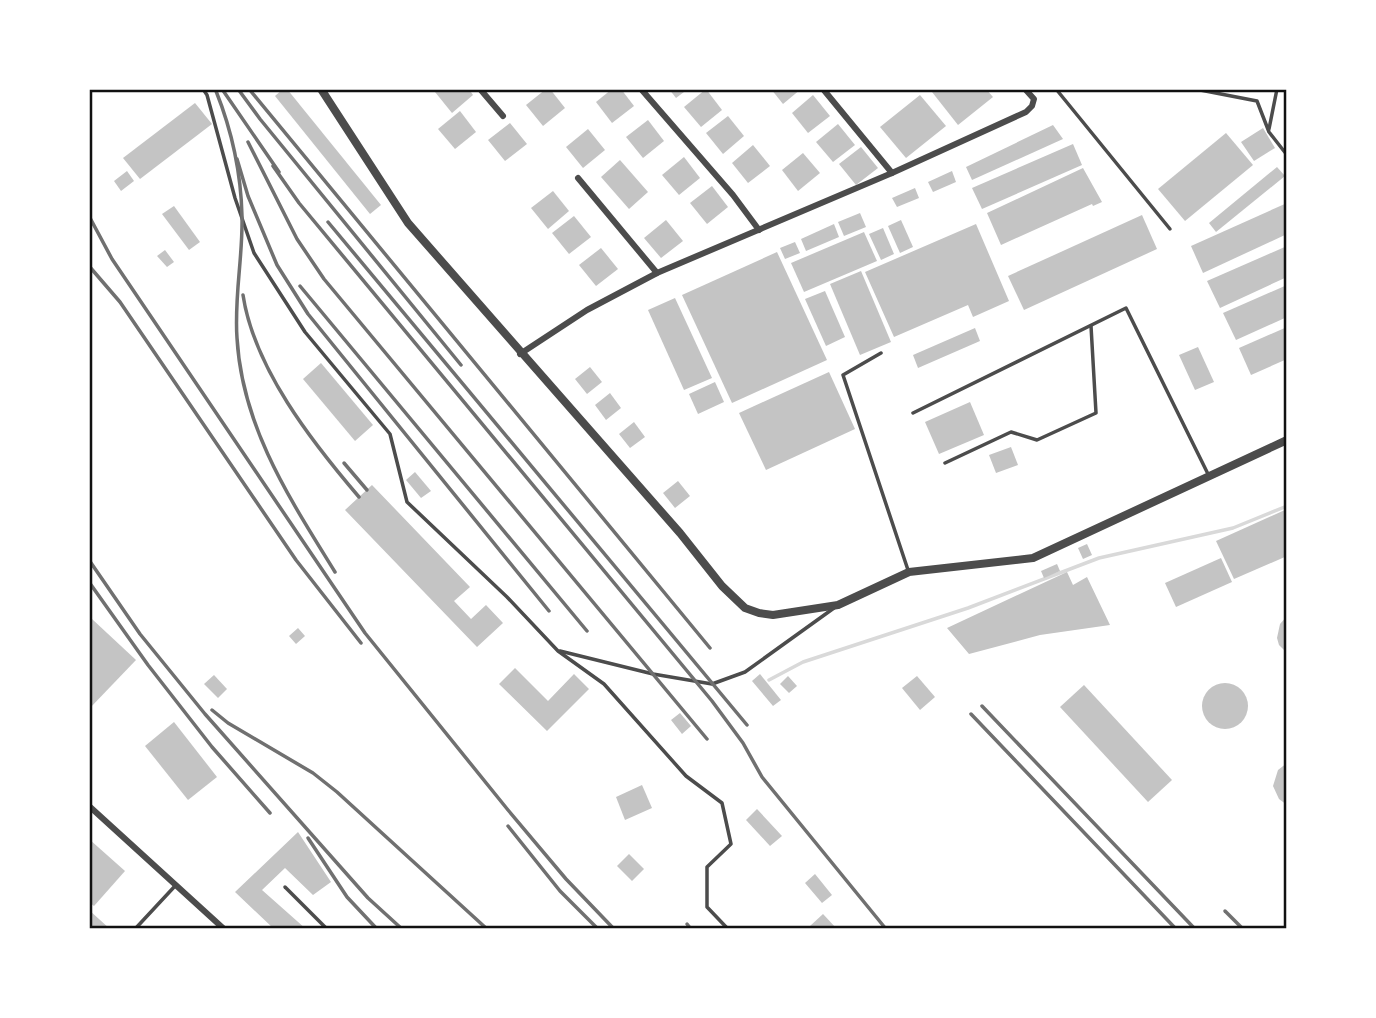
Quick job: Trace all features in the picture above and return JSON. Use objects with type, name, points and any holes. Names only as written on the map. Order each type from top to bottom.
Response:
[{"type":"street","points":[[321,89],[408,223],[520,354],[680,533],[722,586],[746,608],[759,613],[772,615],[838,605],[909,572],[1033,558],[1287,440]]},
{"type":"street","points":[[480,89],[503,116]]},
{"type":"street","points":[[641,89],[733,195],[759,230]]},
{"type":"street","points":[[823,89],[892,173]]},
{"type":"street","points":[[520,354],[587,310],[657,273],[892,173],[1026,112],[1034,99],[1025,89]]},
{"type":"street","points":[[578,178],[657,273]]},
{"type":"street","points":[[89,806],[225,929]]},
{"type":"lane","points":[[203,89],[254,253],[305,332],[390,434],[407,502],[558,650],[604,684],[686,776],[722,803],[731,844],[708,867],[708,907],[728,929]]},
{"type":"lane","points":[[1056,89],[1170,229]]},
{"type":"lane","points":[[1195,89],[1257,101],[1269,132],[1287,155]]},
{"type":"lane","points":[[1269,132],[1277,89]]},
{"type":"lane","points":[[913,413],[1126,309],[1209,476]]},
{"type":"lane","points":[[945,463],[1011,432],[1037,440],[1096,413],[1091,326]]},
{"type":"lane","points":[[881,353],[843,375],[909,572]]},
{"type":"lane","points":[[558,650],[653,674],[712,684],[746,672],[838,605]]},
{"type":"lane","points":[[135,929],[175,886]]},
{"type":"lane","points":[[285,887],[327,929]]},
{"type":"building","points":[[287,89],[381,205],[370,214],[275,96]]},
{"type":"building","points":[[438,89],[469,89],[473,95],[452,113],[435,92]]},
{"type":"building","points":[[546,89],[550,89],[565,108],[543,126],[526,105]]},
{"type":"building","points":[[612,89],[621,89],[634,106],[612,123],[596,102]]},
{"type":"building","points":[[669,89],[688,89],[676,98]]},
{"type":"building","points":[[706,89],[722,110],[701,127],[684,107]]},
{"type":"building","points":[[771,89],[801,89],[783,104]]},
{"type":"building","points":[[936,89],[986,89],[993,97],[958,125],[932,92]]},
{"type":"building","points":[[813,95],[830,116],[808,133],[792,113]]},
{"type":"building","points":[[920,95],[946,126],[906,158],[880,127]]},
{"type":"building","points":[[195,103],[212,124],[140,179],[123,158]]},
{"type":"building","points":[[460,111],[476,132],[455,149],[438,129]]},
{"type":"building","points":[[728,116],[744,136],[723,154],[706,133]]},
{"type":"building","points":[[648,120],[664,141],[643,158],[626,137]]},
{"type":"building","points":[[510,123],[527,144],[505,161],[488,140]]},
{"type":"building","points":[[838,124],[855,145],[833,162],[816,142]]},
{"type":"building","points":[[1053,125],[1063,139],[972,180],[966,167]]},
{"type":"building","points":[[1263,128],[1275,148],[1254,161],[1241,142]]},
{"type":"building","points":[[588,129],[605,150],[583,168],[566,147]]},
{"type":"building","points":[[1226,133],[1253,165],[1185,221],[1158,189]]},
{"type":"building","points":[[1073,144],[1082,165],[982,209],[972,188]]},
{"type":"building","points":[[753,145],[770,166],[748,183],[732,163]]},
{"type":"building","points":[[861,147],[878,168],[856,185],[839,164]]},
{"type":"building","points":[[803,153],[820,173],[798,191],[782,170]]},
{"type":"building","points":[[684,157],[700,178],[679,195],[662,175]]},
{"type":"building","points":[[620,160],[648,192],[629,209],[601,177]]},
{"type":"building","points":[[1277,167],[1285,176],[1216,232],[1209,223]]},
{"type":"building","points":[[1083,168],[1102,202],[1001,245],[987,213]]},
{"type":"building","points":[[127,171],[134,181],[121,191],[114,181]]},
{"type":"building","points":[[952,171],[956,182],[933,192],[928,182]]},
{"type":"building","points":[[712,186],[728,207],[707,224],[690,203]]},
{"type":"building","points":[[915,188],[919,198],[897,207],[892,198]]},
{"type":"building","points":[[553,191],[569,211],[548,229],[531,208]]},
{"type":"building","points":[[1287,203],[1287,234],[1203,273],[1191,246]]},
{"type":"building","points":[[174,206],[200,242],[189,250],[162,214]]},
{"type":"building","points":[[860,213],[866,227],[844,236],[838,222]]},
{"type":"building","points":[[1142,215],[1157,249],[1024,310],[1008,276]]},
{"type":"building","points":[[574,216],[591,237],[569,254],[552,233]]},
{"type":"building","points":[[666,220],[683,241],[661,258],[644,238]]},
{"type":"building","points":[[901,220],[913,247],[900,253],[888,226]]},
{"type":"building","points":[[834,224],[839,237],[806,251],[801,239]]},
{"type":"building","points":[[976,224],[1009,301],[973,317],[968,305],[894,337],[865,272]]},
{"type":"building","points":[[883,228],[894,254],[881,260],[869,234]]},
{"type":"building","points":[[864,232],[877,261],[804,292],[791,263]]},
{"type":"building","points":[[795,242],[800,253],[785,259],[780,248]]},
{"type":"building","points":[[1287,246],[1287,277],[1220,308],[1207,281]]},
{"type":"building","points":[[601,248],[618,269],[596,286],[579,265]]},
{"type":"building","points":[[165,250],[174,262],[167,267],[157,256]]},
{"type":"building","points":[[777,252],[827,360],[732,403],[682,295]]},
{"type":"building","points":[[861,271],[891,342],[860,355],[830,284]]},
{"type":"building","points":[[1287,285],[1287,317],[1236,340],[1223,313]]},
{"type":"building","points":[[825,291],[845,337],[826,346],[805,299]]},
{"type":"building","points":[[675,298],[712,378],[684,390],[648,310]]},
{"type":"building","points":[[1287,327],[1287,359],[1251,375],[1239,348]]},
{"type":"building","points":[[975,328],[980,341],[918,368],[913,355]]},
{"type":"building","points":[[1198,347],[1214,382],[1195,390],[1179,355]]},
{"type":"building","points":[[321,363],[373,425],[355,441],[303,379]]},
{"type":"building","points":[[590,367],[602,382],[587,394],[575,379]]},
{"type":"building","points":[[829,372],[855,429],[766,470],[739,413]]},
{"type":"building","points":[[715,382],[724,402],[698,414],[689,394]]},
{"type":"building","points":[[610,393],[621,408],[606,420],[595,405]]},
{"type":"building","points":[[970,402],[984,435],[939,454],[925,422]]},
{"type":"building","points":[[634,422],[645,437],[630,448],[619,434]]},
{"type":"building","points":[[1011,447],[1018,465],[996,473],[989,455]]},
{"type":"building","points":[[415,472],[431,491],[421,498],[406,480]]},
{"type":"building","points":[[678,481],[690,496],[675,508],[663,493]]},
{"type":"building","points":[[372,485],[470,587],[454,601],[471,619],[486,605],[503,623],[477,647],[345,510]]},
{"type":"building","points":[[1287,509],[1287,556],[1234,579],[1216,541]]},
{"type":"building","points":[[1087,544],[1092,555],[1083,559],[1078,548]]},
{"type":"building","points":[[1221,558],[1232,582],[1176,607],[1165,583]]},
{"type":"building","points":[[1057,564],[1060,571],[1044,578],[1041,571]]},
{"type":"building","points":[[1067,572],[1073,585],[1087,577],[1110,625],[1040,635],[969,654],[947,628]]},
{"type":"building","points":[[1287,616],[1287,653],[1279,645],[1277,638],[1280,624]]},
{"type":"building","points":[[92,619],[136,660],[89,709],[89,622]]},
{"type":"building","points":[[298,628],[305,636],[296,644],[289,636]]},
{"type":"building","points":[[515,668],[548,701],[574,674],[589,689],[547,731],[499,684]]},
{"type":"building","points":[[760,674],[781,700],[773,706],[752,681]]},
{"type":"building","points":[[214,675],[227,689],[218,698],[204,684]]},
{"type":"building","points":[[788,676],[797,686],[789,693],[780,684]]},
{"type":"building","points":[[917,676],[935,697],[920,710],[902,688]]},
{"type":"building","points":[[1225,683],[1241,690],[1248,706],[1241,722],[1225,729],[1209,722],[1202,706],[1209,690]]},
{"type":"building","points":[[1084,685],[1172,780],[1148,802],[1060,707]]},
{"type":"building","points":[[680,713],[691,726],[682,734],[671,720]]},
{"type":"building","points":[[174,722],[217,777],[188,800],[145,746]]},
{"type":"building","points":[[1287,763],[1287,805],[1279,799],[1273,786],[1278,770]]},
{"type":"building","points":[[642,785],[652,808],[625,820],[616,797]]},
{"type":"building","points":[[757,809],[782,836],[770,846],[746,820]]},
{"type":"building","points":[[298,832],[331,882],[313,895],[285,868],[262,890],[306,929],[274,929],[235,892]]},
{"type":"building","points":[[89,839],[125,871],[94,906],[89,902]]},
{"type":"building","points":[[629,854],[644,869],[632,881],[617,866]]},
{"type":"building","points":[[815,874],[832,895],[822,903],[805,883]]},
{"type":"building","points":[[89,910],[110,929],[89,929]]},
{"type":"building","points":[[823,914],[837,929],[813,929],[810,926]]},
{"type":"waterway","points":[[769,680],[803,662],[968,608],[1099,558],[1233,528],[1287,506]]},
{"type":"railway","points":[[222,89],[279,172]]},
{"type":"railway","points":[[238,89],[461,365]]},
{"type":"railway","points":[[249,89],[710,648]]},
{"type":"railway","points":[[216,91],[227,121],[240,184],[242,231],[236,323],[241,371],[248,402],[271,461],[335,572]]},
{"type":"railway","points":[[248,142],[297,239],[324,279],[707,739]]},
{"type":"railway","points":[[237,159],[248,196],[277,265],[308,314],[549,611]]},
{"type":"railway","points":[[273,166],[299,203],[712,701],[743,743],[762,777],[886,929]]},
{"type":"railway","points":[[89,216],[112,259],[365,633],[566,879],[614,929]]},
{"type":"railway","points":[[328,222],[747,725]]},
{"type":"railway","points":[[89,266],[120,302],[296,560],[361,643]]},
{"type":"railway","points":[[300,286],[587,631]]},
{"type":"railway","points":[[243,295],[259,350],[272,376],[305,428],[359,497]]},
{"type":"railway","points":[[344,463],[367,490]]},
{"type":"railway","points":[[89,560],[140,634],[205,714],[368,898],[402,929]]},
{"type":"railway","points":[[89,582],[148,665],[212,747],[270,813]]},
{"type":"railway","points":[[982,706],[1195,929]]},
{"type":"railway","points":[[212,710],[228,723],[313,773],[337,792],[487,929]]},
{"type":"railway","points":[[971,714],[1176,929]]},
{"type":"railway","points":[[508,826],[560,891],[598,929]]},
{"type":"railway","points":[[308,838],[347,897],[377,929]]},
{"type":"railway","points":[[1225,911],[1243,929]]},
{"type":"railway","points":[[687,924],[691,929]]}]
